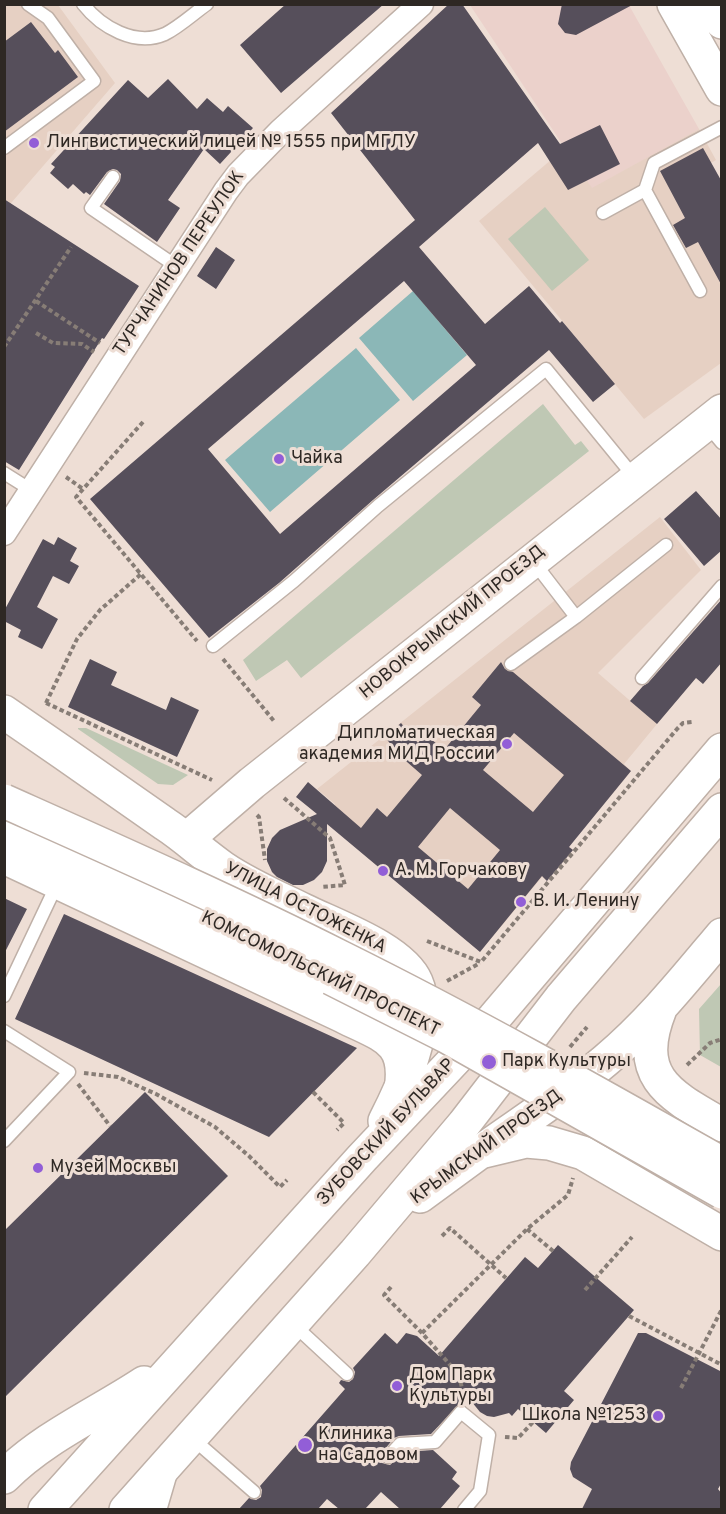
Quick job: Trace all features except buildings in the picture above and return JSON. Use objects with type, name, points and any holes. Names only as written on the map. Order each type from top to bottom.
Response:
[{"type":"main road","points":[[674,4],[722,89]]},
{"type":"main road","points":[[709,4],[722,22]]},
{"type":"main road","name":"НОВОКРЫМСКИЙ ПРОЕЗД","points":[[187,839],[234,797],[635,478],[716,426]]},
{"type":"main road","name":"УЛИЦА ОСТОЖЕНКА","points":[[4,712],[187,839],[222,867],[253,886],[378,947],[405,965],[418,988],[421,1016],[414,1050],[401,1090],[362,1158]]},
{"type":"main road","name":"ЗУБОВСКИЙ БУЛЬВАР","points":[[45,1509],[362,1158],[494,1018],[722,750]]},
{"type":"main road","name":"КОМСОМОЛЬСКИЙ ПРОСПЕКТ","points":[[4,801],[342,957],[474,1026],[722,1164]]},
{"type":"main road","points":[[126,1509],[375,1229],[464,1124],[561,998],[722,810]]},
{"type":"main road","name":"КОМСОМОЛЬСКИЙ ПРОСПЕКТ","points":[[4,827],[217,923],[446,1036],[722,1191]]},
{"type":"main road","points":[[4,857],[383,1037],[394,1045],[403,1064],[401,1090]]},
{"type":"main road","name":"КРЫМСКИЙ ПРОЕЗД","points":[[375,1229],[573,1087],[608,1058],[660,1009],[722,935]]},
{"type":"main road","points":[[660,1009],[651,1030],[650,1045],[651,1060],[657,1075],[664,1087],[676,1097],[716,1122]]},
{"type":"main road","points":[[655,1195],[646,1185],[639,1165],[641,1151],[648,1137],[658,1125],[669,1118],[690,1114],[716,1122]]},
{"type":"main road","points":[[480,1152],[526,1141],[549,1143],[583,1153],[722,1234]]},
{"type":"main road","points":[[4,1477],[62,1432],[116,1402],[181,1359]]},
{"type":"street","name":"ТУРЧАНИНОВ ПЕРЕУЛОК","points":[[4,533],[176,266],[238,175],[281,131],[421,4]]},
{"type":"street","points":[[154,1509],[167,1464]]},
{"type":"lane","points":[[4,148],[94,81],[48,18],[28,4]]},
{"type":"lane","points":[[83,4],[92,16],[116,32],[144,39],[165,34],[207,4]]},
{"type":"lane","points":[[603,213],[645,190],[654,163],[722,127]]},
{"type":"lane","points":[[112,177],[91,208],[176,266]]},
{"type":"lane","points":[[645,190],[700,291]]},
{"type":"lane","points":[[213,646],[294,581],[378,506],[546,369],[635,478]]},
{"type":"lane","points":[[4,473],[32,490]]},
{"type":"lane","points":[[511,664],[576,617],[666,545]]},
{"type":"lane","points":[[532,560],[576,617]]},
{"type":"lane","points":[[642,678],[722,586]]},
{"type":"lane","points":[[4,996],[58,881]]},
{"type":"lane","points":[[4,1031],[69,1072],[4,1141]]},
{"type":"lane","points":[[292,1323],[347,1374]]},
{"type":"lane","points":[[388,1457],[400,1444],[435,1442],[461,1412],[489,1435],[480,1491],[464,1509]]},
{"type":"lane","points":[[191,1437],[254,1492]]},
{"type":"path","points":[[4,347],[71,247]]},
{"type":"path","points":[[36,300],[98,342]]},
{"type":"path","points":[[36,333],[53,344],[82,344],[99,356]]},
{"type":"path","points":[[143,422],[76,497],[202,645],[213,646],[274,721]]},
{"type":"path","points":[[73,482],[83,489]]},
{"type":"path","points":[[42,712],[77,639],[100,610],[141,574]]},
{"type":"path","points":[[46,703],[210,779]]},
{"type":"path","points":[[439,985],[481,962],[677,729],[683,723],[692,722]]},
{"type":"path","points":[[284,798],[330,838],[345,885],[310,887]]},
{"type":"path","points":[[259,818],[266,865]]},
{"type":"path","points":[[427,941],[481,962]]},
{"type":"path","points":[[687,1065],[710,1043],[722,1040]]},
{"type":"path","points":[[69,1072],[110,1126]]},
{"type":"path","points":[[69,1072],[118,1077],[156,1095],[214,1127],[249,1156],[280,1187],[287,1180]]},
{"type":"path","points":[[313,1092],[344,1123],[337,1130]]},
{"type":"path","points":[[422,1333],[527,1229],[567,1195]]},
{"type":"path","points":[[442,1236],[450,1228],[506,1278]]},
{"type":"path","points":[[527,1229],[553,1251]]},
{"type":"path","points":[[585,1290],[632,1237]]},
{"type":"path","points":[[391,1287],[384,1295],[459,1375],[465,1393],[461,1412]]},
{"type":"path","points":[[681,1388],[722,1309]]},
{"type":"path","points":[[629,1316],[722,1365]]},
{"type":"path","points":[[489,1435],[518,1438],[532,1422]]},
{"type":"shaded area","name":"Лингвистический лицей № 1555 при МГЛУ","points":[[5,5],[58,5],[115,83],[5,210]]},
{"type":"shaded area","points":[[470,5],[632,5],[630,7],[699,129],[592,189]]},
{"type":"shaded area","points":[[699,129],[716,160],[711,163],[721,182],[721,363],[644,419],[479,221],[565,148],[592,188]]},
{"type":"shaded area","name":"Дипломатическая академия МИД России","points":[[660,517],[701,570],[598,673],[657,724],[624,764],[631,771],[569,846],[573,850],[547,881],[542,877],[480,952],[349,842],[335,804],[317,789]]},
{"type":"green space","points":[[545,207],[589,260],[552,291],[508,239]]},
{"type":"green space","points":[[543,404],[575,445],[581,441],[589,451],[301,678],[287,660],[256,681],[243,660]]},
{"type":"green space","points":[[78,728],[86,728],[188,775],[173,785],[158,784]]},
{"type":"green space","points":[[721,984],[721,1067],[700,1055],[699,1009]]},
{"type":"water","points":[[413,291],[467,355],[413,401],[359,338]]},
{"type":"water","points":[[356,348],[400,400],[270,512],[225,460]]},
{"type":"place","name":"Лингвистический лицей № 1555 при МГЛУ","points":[[34,143]]},
{"type":"place","name":"Чайка","points":[[279,459]]},
{"type":"place","name":"Дипломатическая академия МИД России","points":[[507,744]]},
{"type":"place","name":"А. М. Горчакову","points":[[383,871]]},
{"type":"place","name":"В. И. Ленину","points":[[521,902]]},
{"type":"place","name":"Парк Культуры","points":[[489,1062]]},
{"type":"place","name":"Музей Москвы","points":[[38,1168]]},
{"type":"place","name":"Дом Парк Культуры","points":[[397,1386]]},
{"type":"place","name":"Школа №1253","points":[[658,1416]]},
{"type":"place","name":"Клиника на Садовом","points":[[305,1445]]}]
